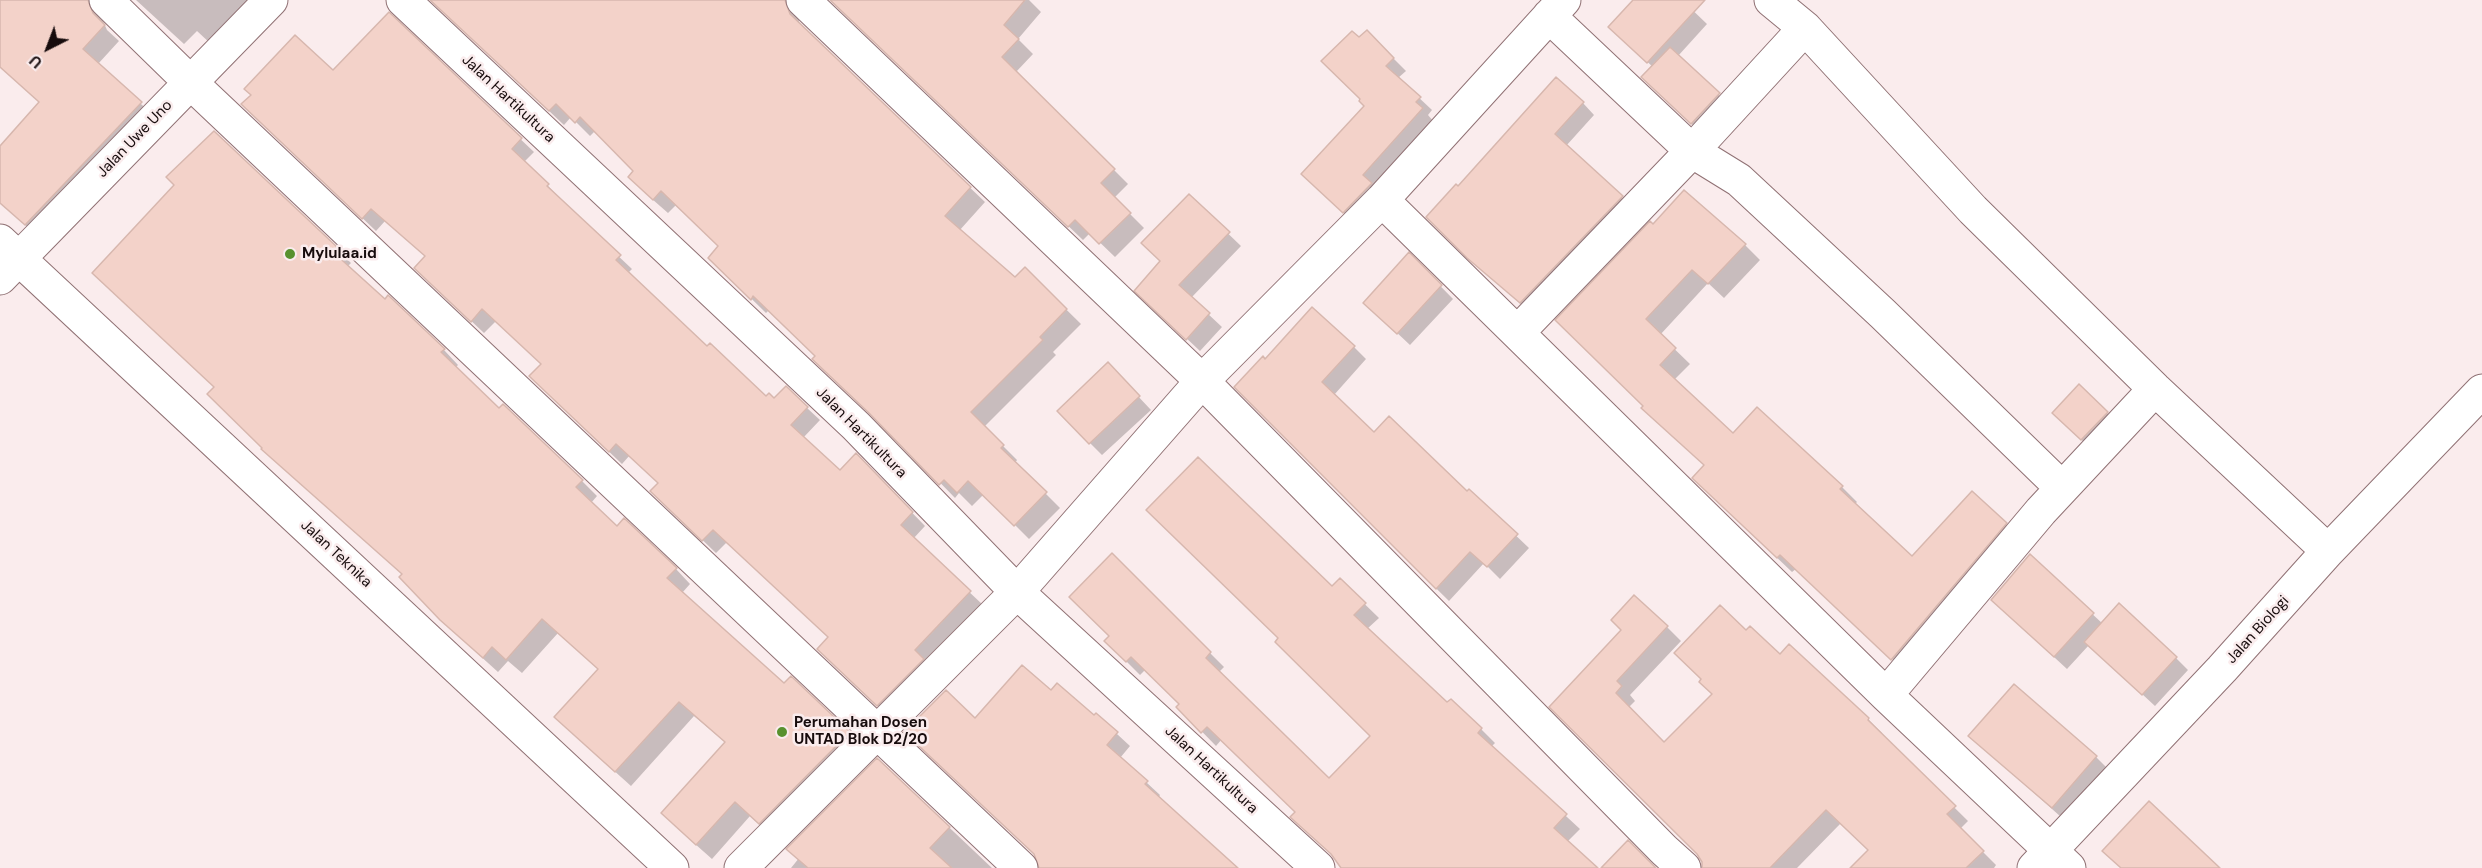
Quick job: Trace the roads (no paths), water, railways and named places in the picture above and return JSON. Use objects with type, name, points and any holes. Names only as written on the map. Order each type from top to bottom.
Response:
[{"type":"street","points":[[106,0],[1021,868]]},
{"type":"street","name":"Jalan Uwe Uno","points":[[6,259],[190,82],[271,0]]},
{"type":"street","name":"Jalan Hartikultura","points":[[403,0],[856,426],[1017,592],[1318,868]]},
{"type":"street","points":[[803,0],[1202,381],[1684,868]]},
{"type":"street","points":[[1771,0],[1805,28],[1973,210],[2155,389],[2328,551]]},
{"type":"street","points":[[741,868],[1017,592],[1202,381],[1382,200],[1556,8],[1692,151],[1739,180],[1883,314],[2062,488]]},
{"type":"street","points":[[1518,332],[1692,151],[1805,28]]},
{"type":"street","points":[[1382,200],[1886,695],[2051,862]]},
{"type":"street","name":"Jalan Teknika","points":[[6,259],[672,868]]},
{"type":"street","points":[[1886,695],[2062,488],[2155,389]]},
{"type":"street","name":"Jalan Biologi","points":[[2051,862],[2328,551],[2482,392]]},
{"type":"place","name":"Mylulaa.id","points":[[290,254]]},
{"type":"place","name":"Perumahan Dosen UNTAD Blok D2/20","points":[[782,732]]}]
